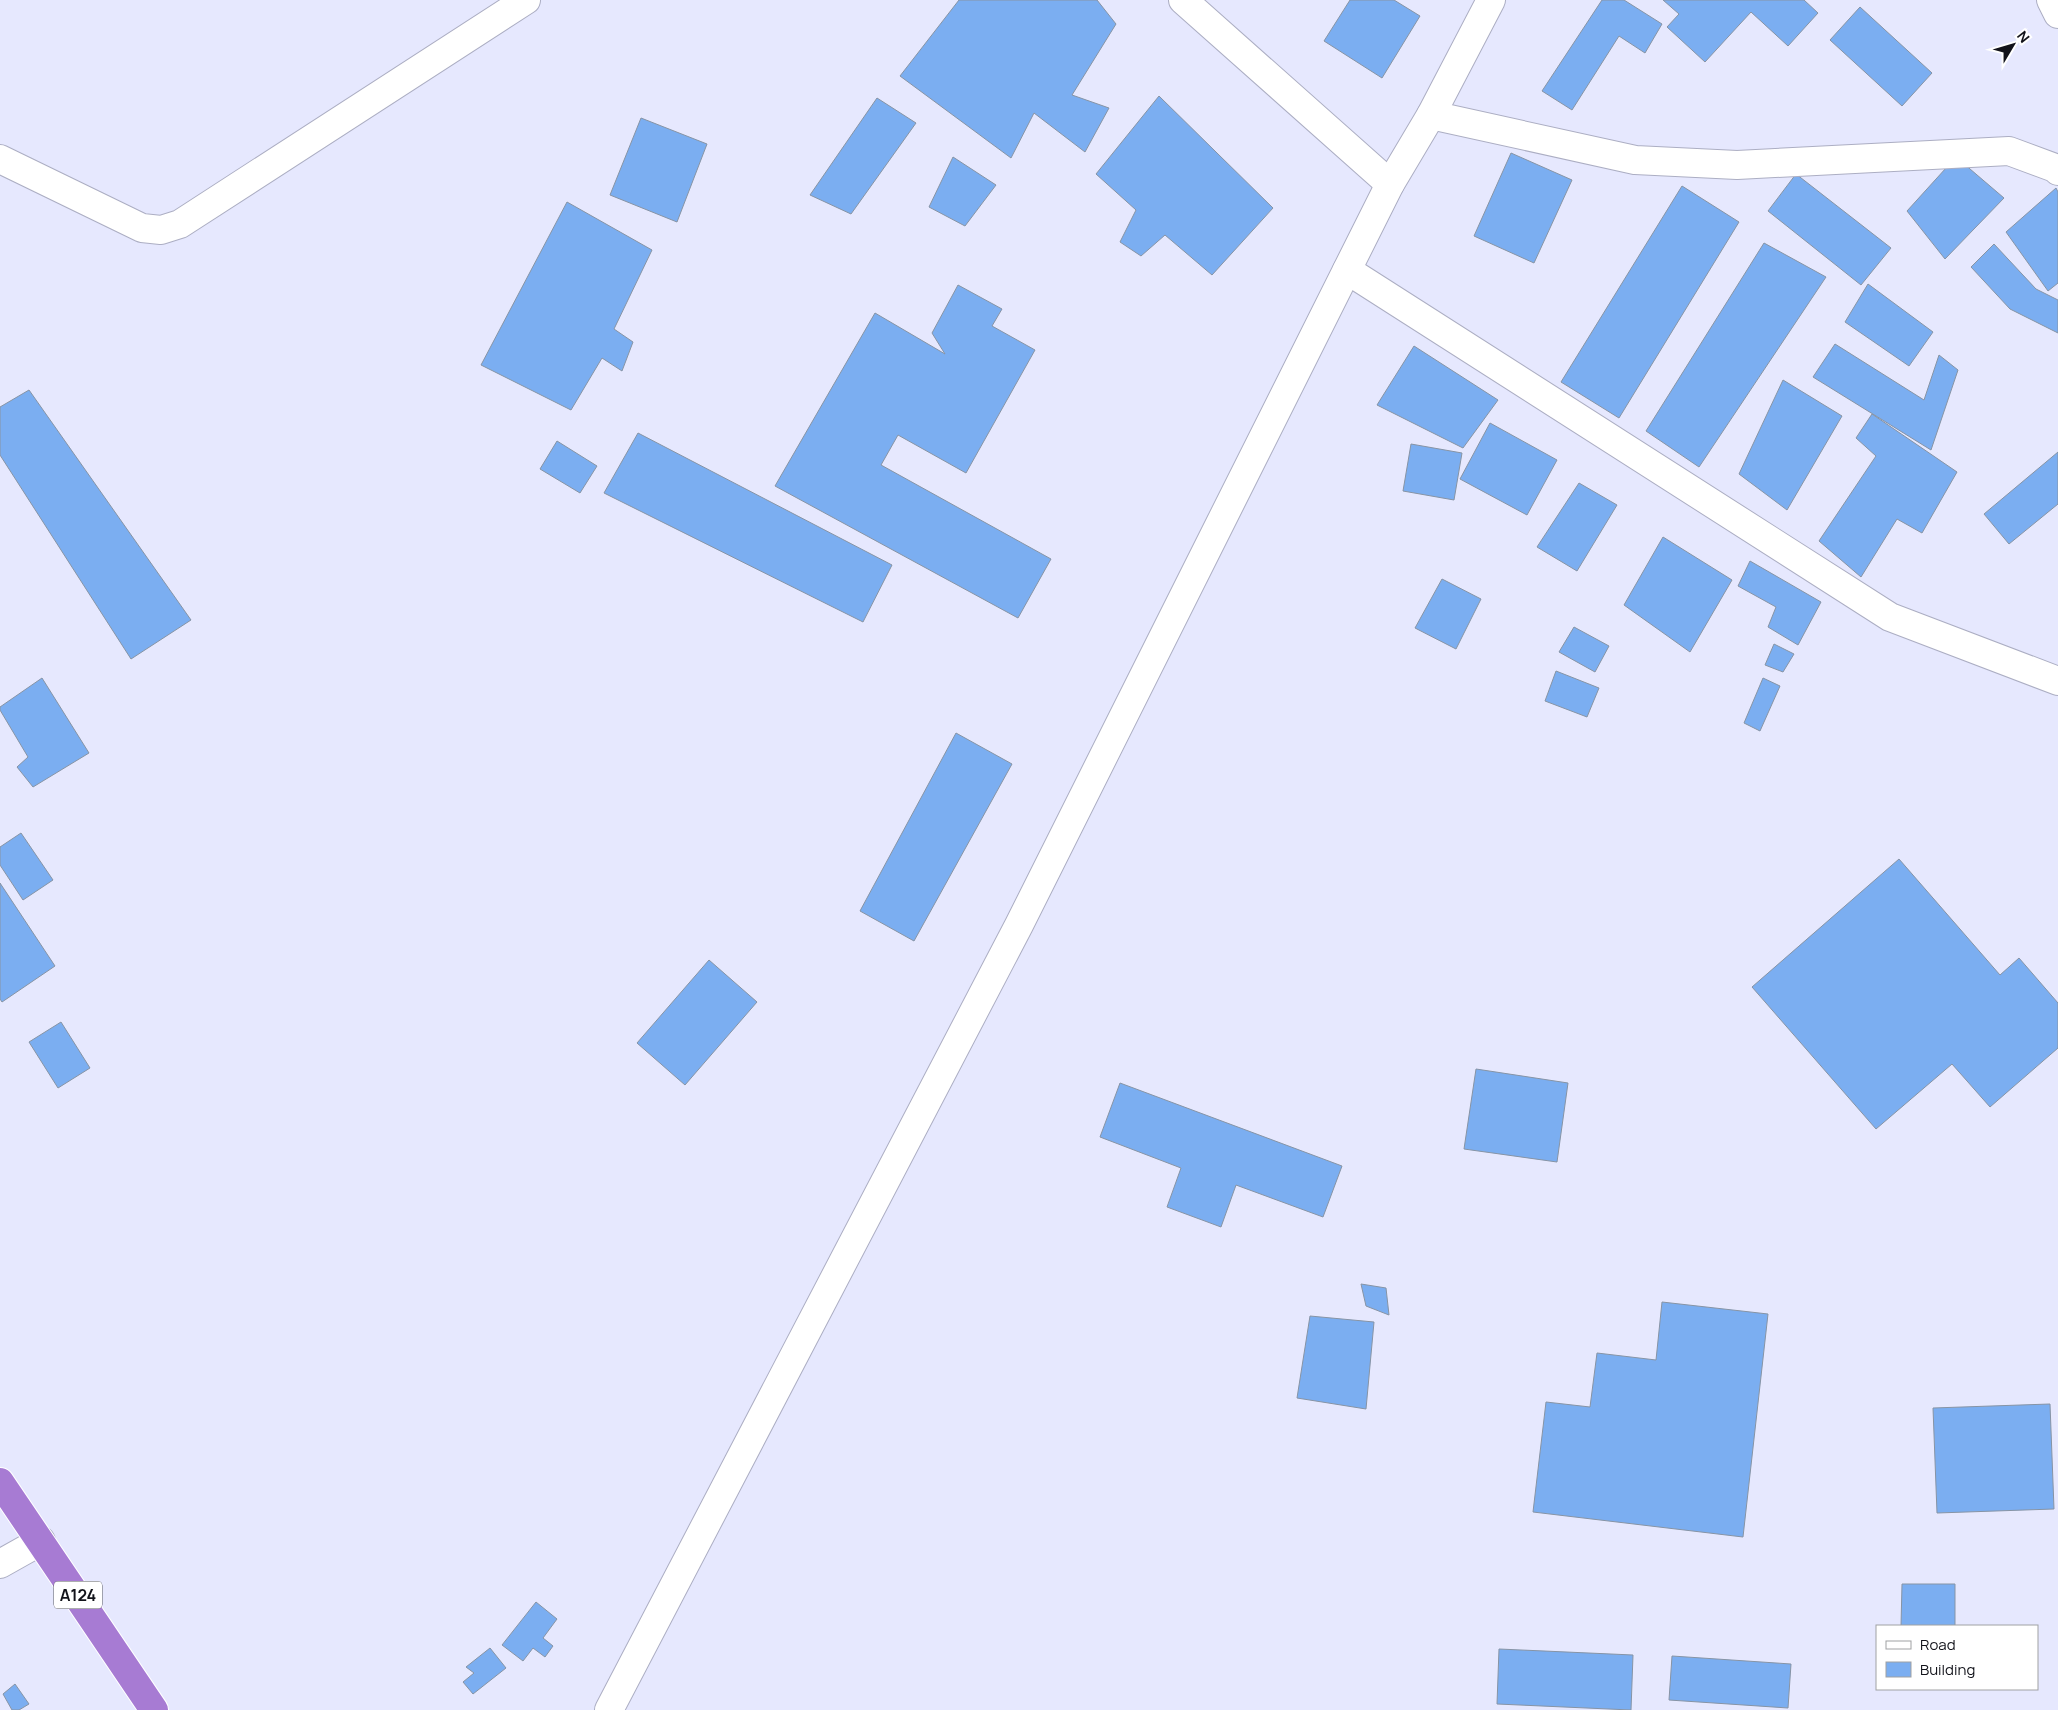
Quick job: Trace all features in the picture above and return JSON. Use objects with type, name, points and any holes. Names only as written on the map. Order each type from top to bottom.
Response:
[{"type":"highway","name":"A124","points":[[0,1482],[154,1710]]},
{"type":"street","points":[[0,159],[142,228],[161,230],[180,224],[526,0]]},
{"type":"street","points":[[1183,0],[1390,184]]},
{"type":"street","points":[[609,1710],[1019,925],[1390,184],[1431,115],[1491,0]]},
{"type":"street","points":[[2052,0],[2058,14]]},
{"type":"street","points":[[1431,115],[1635,160],[1737,165],[2009,151],[2055,168],[2058,171]]},
{"type":"street","points":[[1347,270],[1890,617],[2058,681]]},
{"type":"street","points":[[0,1564],[41,1541]]},
{"type":"building","points":[[959,0],[1097,0],[1116,24],[1072,95],[1109,108],[1085,152],[1034,113],[1011,158],[900,76]]},
{"type":"building","points":[[1350,0],[1394,0],[1420,16],[1382,78],[1324,41]]},
{"type":"building","points":[[1602,0],[1624,0],[1662,24],[1645,53],[1619,36],[1572,110],[1542,91]]},
{"type":"building","points":[[1663,0],[1804,0],[1818,13],[1788,46],[1751,12],[1705,62],[1667,27],[1679,14]]},
{"type":"building","points":[[1860,7],[1932,73],[1902,106],[1830,40]]},
{"type":"building","points":[[1159,96],[1273,208],[1212,275],[1165,235],[1141,256],[1120,242],[1136,210],[1096,174]]},
{"type":"building","points":[[877,98],[916,123],[851,214],[810,195]]},
{"type":"building","points":[[641,118],[707,144],[677,222],[610,195]]},
{"type":"building","points":[[1511,153],[1572,180],[1534,263],[1474,236]]},
{"type":"building","points":[[953,157],[996,185],[965,226],[929,207]]},
{"type":"building","points":[[1956,157],[2004,198],[1945,259],[1907,211]]},
{"type":"building","points":[[1796,174],[1891,248],[1861,285],[1768,211]]},
{"type":"building","points":[[1682,186],[1739,222],[1619,418],[1561,382]]},
{"type":"building","points":[[2056,188],[2058,192],[2058,283],[2048,291],[2006,232]]},
{"type":"building","points":[[567,202],[652,250],[614,329],[633,342],[622,371],[602,358],[571,410],[481,365]]},
{"type":"building","points":[[1764,243],[1826,277],[1699,467],[1646,431]]},
{"type":"building","points":[[1994,244],[2036,289],[2058,300],[2058,333],[2010,309],[1971,267]]},
{"type":"building","points":[[1868,284],[1933,332],[1909,366],[1845,322]]},
{"type":"building","points":[[958,285],[1002,309],[992,326],[1035,350],[966,473],[898,435],[881,465],[1051,559],[1018,618],[775,486],[875,313],[945,354],[932,333]]},
{"type":"building","points":[[1835,344],[1924,400],[1939,355],[1958,370],[1931,450],[1813,377]]},
{"type":"building","points":[[1414,346],[1498,400],[1463,448],[1377,405]]},
{"type":"building","points":[[1783,380],[1842,416],[1787,510],[1739,474]]},
{"type":"building","points":[[29,390],[191,620],[131,659],[0,455],[0,407]]},
{"type":"building","points":[[1872,414],[1957,472],[1922,533],[1897,519],[1861,577],[1819,541],[1876,456],[1856,438]]},
{"type":"building","points":[[1490,423],[1557,460],[1527,515],[1460,479]]},
{"type":"building","points":[[638,433],[892,565],[863,622],[604,493]]},
{"type":"building","points":[[557,441],[597,466],[580,493],[540,469]]},
{"type":"building","points":[[1411,444],[1462,453],[1454,500],[1403,491]]},
{"type":"building","points":[[2058,452],[2058,504],[2009,544],[1984,514]]},
{"type":"building","points":[[1579,483],[1617,505],[1577,571],[1537,547]]},
{"type":"building","points":[[1663,537],[1732,580],[1690,652],[1624,605]]},
{"type":"building","points":[[1750,561],[1821,602],[1798,645],[1768,627],[1776,607],[1738,586]]},
{"type":"building","points":[[1442,579],[1481,599],[1456,649],[1415,628]]},
{"type":"building","points":[[1574,627],[1609,646],[1595,672],[1559,652]]},
{"type":"building","points":[[1774,644],[1794,654],[1783,672],[1765,665]]},
{"type":"building","points":[[1556,671],[1599,688],[1587,717],[1545,701]]},
{"type":"building","points":[[42,678],[89,753],[33,787],[17,767],[28,757],[0,707]]},
{"type":"building","points":[[1763,678],[1780,686],[1760,731],[1744,723]]},
{"type":"building","points":[[956,733],[1012,764],[914,941],[860,911]]},
{"type":"building","points":[[21,833],[53,880],[23,900],[0,865],[0,847]]},
{"type":"building","points":[[1899,859],[2000,975],[2019,958],[2058,1003],[2058,1048],[1990,1107],[1952,1064],[1876,1129],[1752,987]]},
{"type":"building","points":[[0,883],[55,966],[2,1002],[0,999]]},
{"type":"building","points":[[709,960],[757,1002],[685,1085],[637,1043]]},
{"type":"building","points":[[61,1022],[90,1068],[58,1088],[29,1042]]},
{"type":"building","points":[[1476,1069],[1568,1083],[1557,1162],[1464,1149]]},
{"type":"building","points":[[1120,1083],[1342,1166],[1323,1217],[1236,1185],[1221,1227],[1167,1207],[1181,1168],[1100,1137]]},
{"type":"building","points":[[1361,1284],[1386,1288],[1389,1315],[1366,1306]]},
{"type":"building","points":[[1662,1302],[1768,1314],[1743,1537],[1533,1512],[1546,1402],[1590,1407],[1597,1353],[1656,1360]]},
{"type":"building","points":[[1310,1316],[1374,1322],[1366,1409],[1297,1398]]},
{"type":"building","points":[[2050,1404],[2054,1509],[1937,1513],[1933,1408]]},
{"type":"building","points":[[1902,1584],[1955,1584],[1955,1625],[1901,1625]]},
{"type":"building","points":[[536,1602],[557,1619],[543,1638],[553,1646],[545,1657],[533,1648],[523,1661],[502,1645]]},
{"type":"building","points":[[490,1648],[506,1668],[473,1694],[463,1682],[474,1673],[466,1667]]},
{"type":"building","points":[[1499,1649],[1633,1655],[1631,1710],[1497,1704]]},
{"type":"building","points":[[1672,1656],[1791,1664],[1788,1708],[1669,1700]]},
{"type":"building","points":[[15,1684],[29,1704],[19,1710],[12,1710],[3,1694]]}]
